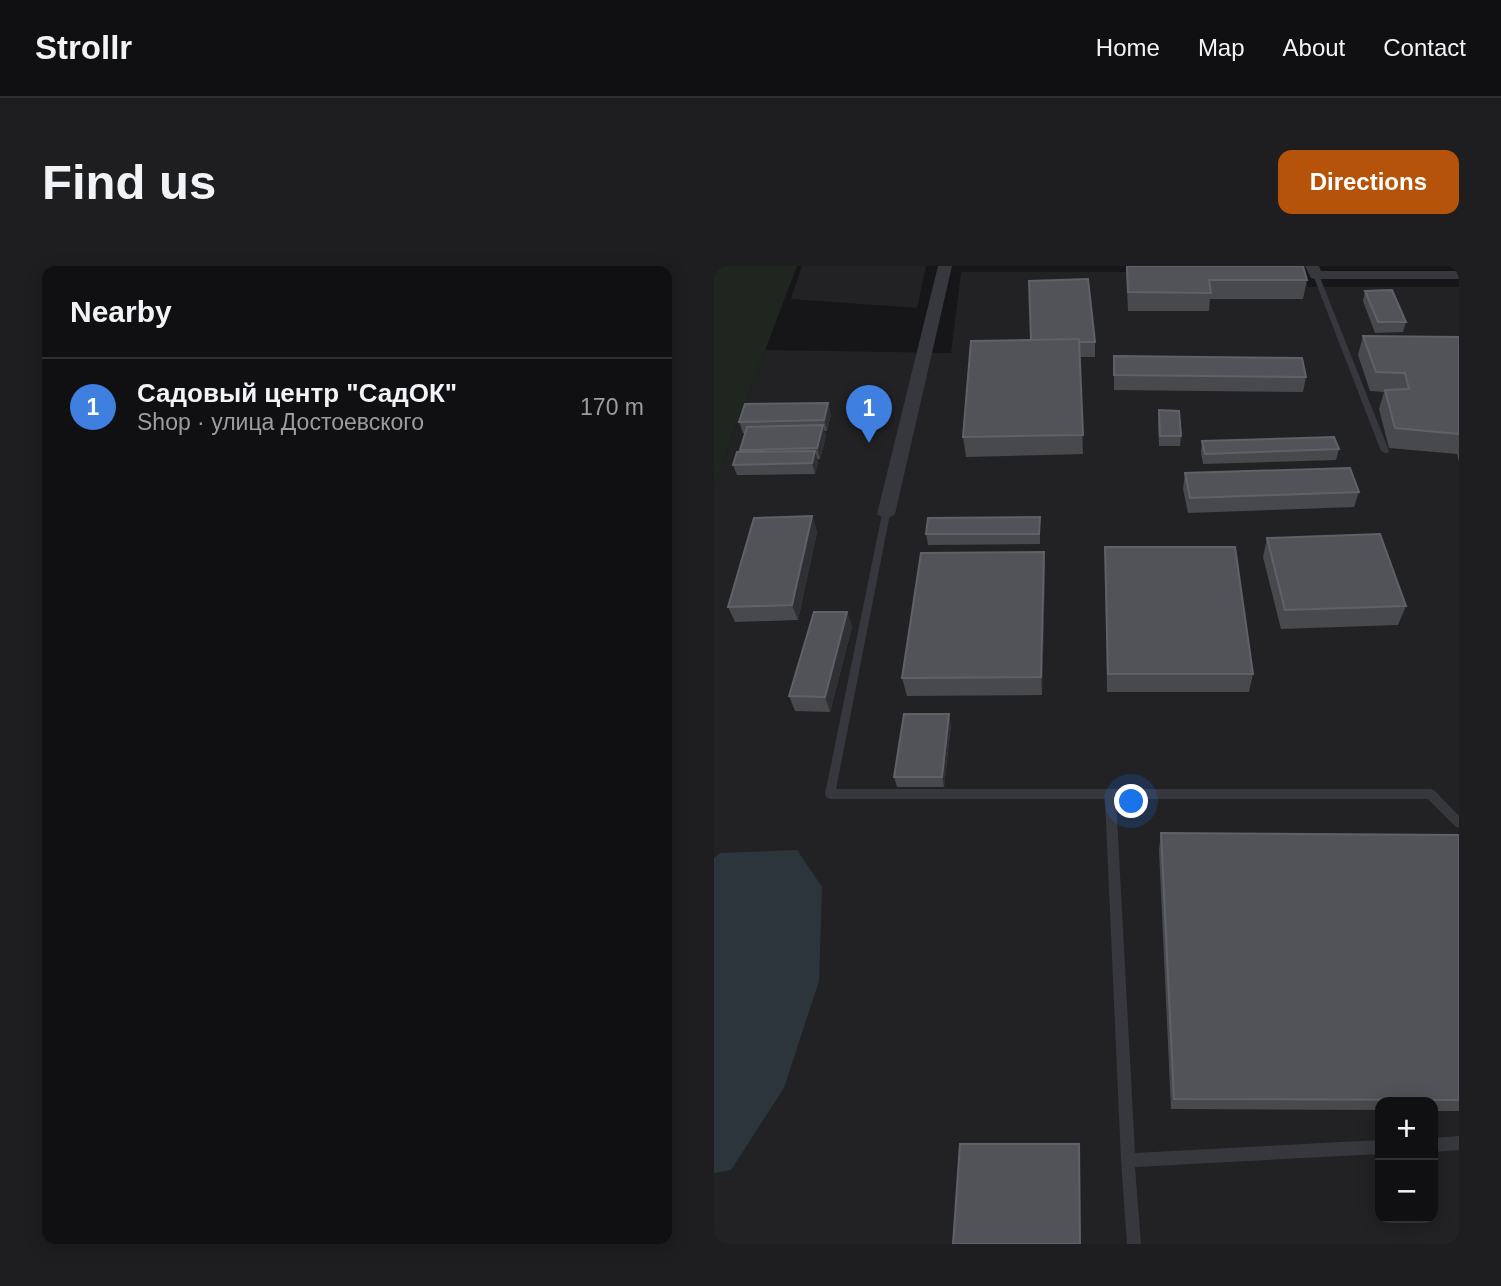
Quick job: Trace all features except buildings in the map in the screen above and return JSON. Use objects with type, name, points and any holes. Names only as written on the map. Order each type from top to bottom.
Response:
[{"type":"street","points":[[886,514],[946,266]]},
{"type":"street","points":[[1314,270],[1459,275]]},
{"type":"lane","points":[[1314,270],[1385,451]]},
{"type":"lane","points":[[886,514],[830,794],[1431,794],[1459,823]]},
{"type":"lane","points":[[1110,794],[1134,1244]]},
{"type":"lane","points":[[1438,1145],[1459,1143]]},
{"type":"lane","points":[[1128,1160],[1375,1147]]},
{"type":"shaded area","points":[[714,266],[797,266],[714,485]]},
{"type":"shaded area","points":[[802,266],[926,266],[917,308],[791,299]]},
{"type":"shaded area","points":[[961,272],[1303,272],[1308,287],[1459,287],[1459,1244],[714,1244],[714,485],[765,350],[951,353]]},
{"type":"shaded area","points":[[797,850],[822,887],[819,981],[784,1088],[731,1170],[714,1173],[714,858],[720,853]]},
{"type":"place","name":"Садовый центр \"СадОК\"","points":[[869,443]]}]
